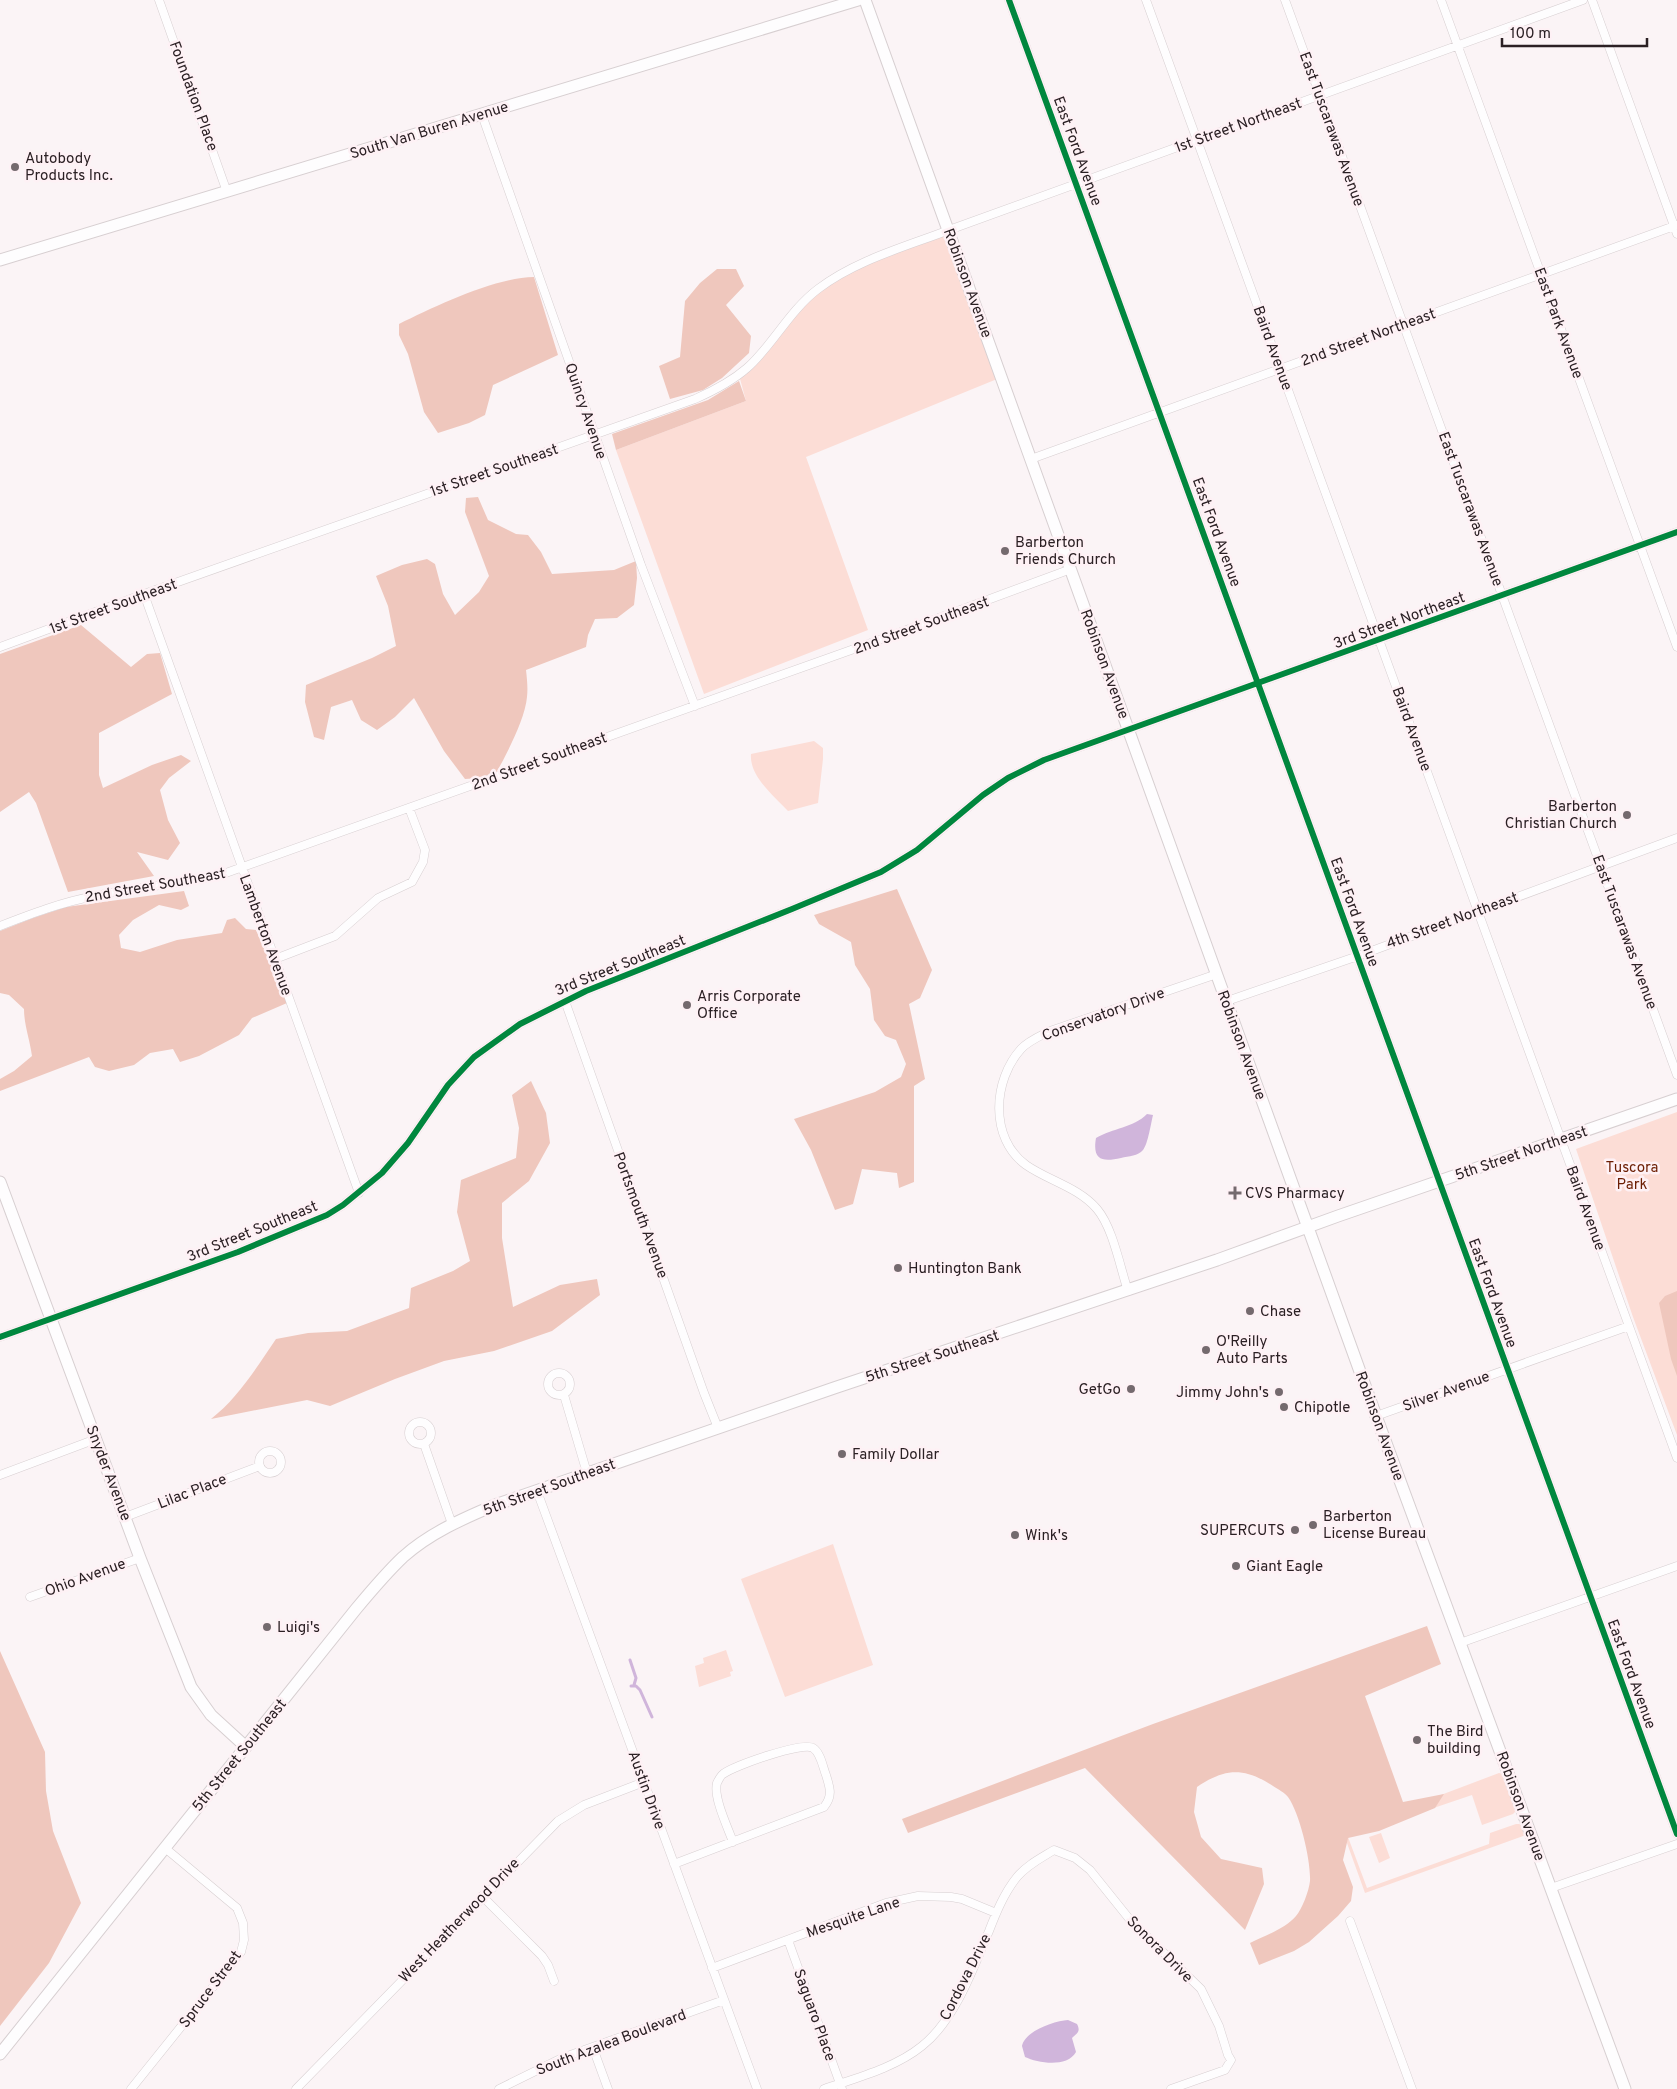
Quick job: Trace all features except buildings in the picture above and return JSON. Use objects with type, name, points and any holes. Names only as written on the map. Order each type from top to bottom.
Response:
[{"type":"main road","name":"South Van Buren Avenue","points":[[0,260],[858,0]]},
{"type":"main road","name":"Robinson Avenue","points":[[865,0],[1376,1416],[1625,2089]]},
{"type":"main road","name":"5th Street Northeast","points":[[1308,1228],[1677,1099]]},
{"type":"main road","name":"Snyder Avenue","points":[[0,1182],[3,1199],[191,1687],[211,1716],[246,1747]]},
{"type":"main road","name":"5th Street Southeast","points":[[0,2054],[356,1609],[391,1569],[417,1546],[452,1524],[495,1506],[587,1473],[1128,1291],[1308,1228]]},
{"type":"street","name":"Foundation Place","points":[[160,0],[227,192]]},
{"type":"street","name":"East Ford Avenue","points":[[1009,0],[1677,1834]]},
{"type":"street","name":"Baird Avenue","points":[[1146,0],[1677,1458]]},
{"type":"street","name":"East Tuscarawas Avenue","points":[[1285,0],[1677,1075]]},
{"type":"street","name":"East Park Avenue","points":[[1441,0],[1677,647]]},
{"type":"street","name":"1st Street Northeast","points":[[949,230],[1583,0]]},
{"type":"street","points":[[1592,0],[1676,228]]},
{"type":"street","name":"Quincy Avenue","points":[[482,115],[594,435],[657,609],[695,706]]},
{"type":"street","name":"2nd Street Northeast","points":[[1032,460],[1404,324],[1676,228]]},
{"type":"street","name":"1st Street Southeast","points":[[0,647],[694,399],[726,384],[747,368],[760,356],[804,301],[839,274],[854,266],[949,230]]},
{"type":"street","name":"3rd Street Northeast","points":[[1129,731],[1677,532]]},
{"type":"street","name":"2nd Street Southeast","points":[[0,926],[51,907],[93,896],[198,880],[242,868],[1071,569]]},
{"type":"street","name":"Lamberton Avenue","points":[[144,594],[359,1193]]},
{"type":"street","name":"3rd Street Southeast","points":[[0,1337],[196,1267],[295,1230],[327,1215],[382,1174],[398,1156],[448,1085],[474,1057],[520,1024],[565,1001],[882,872],[917,850],[983,795],[1008,778],[1044,760],[1129,731]]},
{"type":"street","points":[[275,959],[335,936],[378,898],[412,882],[423,862],[424,850],[409,808]]},
{"type":"street","name":"4th Street Northeast","points":[[1226,1001],[1358,956],[1478,910],[1677,838]]},
{"type":"street","name":"Conservatory Drive","points":[[1128,1291],[1106,1226],[1098,1211],[1076,1190],[1025,1164],[1007,1140],[999,1111],[1004,1077],[1011,1062],[1022,1048],[1050,1031],[1217,974]]},
{"type":"street","name":"Portsmouth Avenue","points":[[565,1001],[718,1428]]},
{"type":"street","name":"Silver Avenue","points":[[1376,1416],[1629,1326]]},
{"type":"street","points":[[564,1395],[587,1473]]},
{"type":"street","points":[[0,1474],[96,1439]]},
{"type":"street","points":[[424,1444],[452,1524]]},
{"type":"street","name":"Lilac Place","points":[[125,1517],[260,1466]]},
{"type":"street","name":"Austin Drive","points":[[537,1491],[757,2089]]},
{"type":"street","name":"Ohio Avenue","points":[[30,1597],[140,1558]]},
{"type":"street","points":[[1460,1643],[1677,1566]]},
{"type":"street","points":[[674,1864],[733,1842],[824,1807],[830,1800],[831,1790],[814,1748],[804,1746],[780,1751],[723,1774],[717,1784],[717,1797],[733,1842]]},
{"type":"street","name":"West Heatherwood Drive","points":[[296,2089],[540,1837],[565,1816],[584,1805],[644,1782]]},
{"type":"street","points":[[1551,1888],[1677,1844]]},
{"type":"street","name":"Spruce Street","points":[[131,2089],[240,1952],[244,1940],[243,1924],[236,1908],[165,1848]]},
{"type":"street","name":"Cordova Drive","points":[[824,2089],[841,2086],[889,2065],[912,2053],[932,2037],[951,2012],[996,1913],[1018,1876],[1024,1869],[1054,1850]]},
{"type":"street","name":"Sonora Drive","points":[[1054,1850],[1075,1858],[1090,1870],[1131,1921],[1201,1989],[1219,2026],[1231,2060],[1225,2070],[1171,2089]]},
{"type":"street","points":[[482,1896],[542,1956],[548,1965],[554,1981]]},
{"type":"street","name":"Mesquite Lane","points":[[712,1968],[886,1903],[918,1896],[956,1898],[972,1902],[996,1913]]},
{"type":"street","points":[[1350,1921],[1412,2089]]},
{"type":"street","name":"Saguaro Place","points":[[788,1940],[841,2086]]},
{"type":"street","name":"South Azalea Boulevard","points":[[499,2089],[562,2058],[724,2000]]},
{"type":"street","points":[[593,2048],[608,2089]]},
{"type":"green space","points":[[949,230],[1002,377],[806,457],[868,630],[704,694],[616,450],[746,401],[739,375],[787,321],[839,274]]},
{"type":"green space","points":[[814,741],[823,748],[818,803],[788,811],[758,778],[751,762],[751,754]]},
{"type":"green space","name":"Tuscora Park","points":[[1677,1112],[1677,1435],[1633,1317],[1576,1149]]},
{"type":"green space","points":[[833,1544],[873,1665],[785,1697],[741,1579]]},
{"type":"green space","points":[[726,1650],[733,1671],[730,1672],[731,1676],[699,1687],[695,1666],[704,1663],[703,1658]]},
{"type":"green space","points":[[1499,1773],[1503,1774],[1517,1810],[1513,1814],[1482,1825],[1472,1795],[1348,1837],[1367,1888],[1489,1844],[1490,1833],[1516,1824],[1522,1824],[1526,1835],[1365,1893],[1343,1832]]},
{"type":"green space","points":[[1381,1833],[1390,1858],[1379,1863],[1369,1837]]},
{"type":"shaded area","points":[[717,269],[736,269],[744,286],[726,305],[751,336],[749,353],[722,378],[703,390],[670,399],[659,366],[680,357],[685,301],[700,283]]},
{"type":"shaded area","points":[[534,277],[558,355],[493,385],[485,415],[469,423],[438,433],[424,412],[408,354],[399,335],[399,324],[465,294],[501,282]]},
{"type":"shaded area","points":[[739,381],[746,401],[616,450],[612,434],[708,400]]},
{"type":"shaded area","points":[[478,497],[488,520],[516,534],[528,535],[541,552],[552,574],[614,570],[636,561],[637,578],[634,605],[617,618],[595,619],[588,635],[586,647],[526,670],[527,694],[523,716],[494,777],[465,779],[444,751],[414,698],[395,717],[377,730],[361,720],[352,700],[331,707],[324,740],[314,737],[305,702],[306,685],[396,646],[388,606],[376,576],[402,565],[427,559],[435,564],[443,594],[455,615],[479,592],[489,576],[465,512],[466,498]]},
{"type":"shaded area","points":[[81,625],[131,667],[147,654],[160,653],[172,694],[99,733],[99,775],[103,788],[152,765],[181,755],[191,761],[169,778],[160,790],[168,820],[180,843],[168,860],[137,852],[154,876],[68,892],[36,803],[29,792],[0,812],[0,654]]},
{"type":"shaded area","points":[[897,889],[932,970],[920,998],[909,1004],[925,1079],[914,1086],[914,1182],[899,1188],[897,1173],[862,1169],[853,1204],[835,1210],[811,1150],[794,1119],[875,1092],[901,1077],[906,1064],[896,1040],[885,1036],[874,1020],[870,989],[855,965],[851,942],[819,924],[814,915]]},
{"type":"shaded area","points":[[184,891],[189,906],[181,910],[159,905],[133,920],[119,935],[121,948],[140,952],[177,940],[222,933],[227,920],[235,918],[246,929],[256,930],[287,1003],[252,1018],[239,1035],[199,1056],[180,1062],[173,1049],[150,1053],[134,1065],[109,1071],[95,1067],[89,1057],[0,1091],[0,1079],[14,1071],[32,1056],[24,1009],[9,995],[0,993],[0,931],[66,907]]},
{"type":"shaded area","points":[[531,1081],[546,1113],[550,1143],[529,1181],[502,1203],[502,1238],[513,1307],[560,1285],[597,1279],[600,1295],[552,1331],[494,1351],[444,1361],[330,1406],[307,1400],[211,1419],[230,1402],[276,1339],[308,1333],[347,1331],[409,1308],[411,1288],[453,1271],[470,1261],[457,1212],[461,1180],[516,1158],[519,1128],[512,1095]]},
{"type":"shaded area","points":[[1147,1114],[1153,1115],[1145,1147],[1139,1154],[1109,1160],[1100,1158],[1097,1155],[1096,1138],[1136,1122]]},
{"type":"shaded area","points":[[1677,1291],[1677,1376],[1671,1359],[1659,1303],[1665,1296]]},
{"type":"shaded area","points":[[1427,1626],[1441,1664],[1365,1696],[1403,1802],[1444,1794],[1435,1808],[1379,1831],[1348,1838],[1343,1860],[1353,1887],[1351,1901],[1338,1916],[1309,1942],[1294,1951],[1259,1965],[1250,1943],[1280,1928],[1296,1916],[1307,1895],[1310,1872],[1307,1850],[1297,1814],[1288,1797],[1277,1788],[1253,1775],[1235,1772],[1226,1773],[1197,1787],[1194,1812],[1201,1837],[1221,1859],[1262,1868],[1264,1884],[1245,1930],[1085,1768],[908,1833],[902,1819],[1153,1724]]},
{"type":"shaded area","points":[[0,1651],[45,1752],[46,1791],[53,1831],[81,1903],[49,1963],[0,2026]]},
{"type":"shaded area","points":[[1068,2020],[1077,2024],[1079,2029],[1072,2038],[1076,2052],[1072,2057],[1052,2063],[1025,2057],[1022,2046],[1028,2036],[1034,2031],[1055,2022]]},
{"type":"waterway","points":[[630,1660],[636,1678],[634,1685]]},
{"type":"waterway","points":[[631,1686],[636,1686],[640,1690],[652,1717]]},
{"type":"cycle path","points":[[1009,0],[1677,1834]]},
{"type":"cycle path","points":[[0,1337],[238,1252],[327,1215],[343,1205],[382,1173],[408,1143],[448,1085],[474,1057],[520,1024],[586,991],[881,872],[917,850],[983,795],[1008,778],[1044,760],[1677,532]]},
{"type":"place","name":"Autobody Products Inc.","points":[[15,167]]},
{"type":"place","name":"Barberton Friends Church","points":[[1005,551]]},
{"type":"place","name":"Barberton Christian Church","points":[[1627,815]]},
{"type":"place","name":"Arris Corporate Office","points":[[687,1005]]},
{"type":"place","name":"CVS Pharmacy","points":[[1235,1193]]},
{"type":"place","name":"Huntington Bank","points":[[898,1268]]},
{"type":"place","name":"Chase","points":[[1250,1311]]},
{"type":"place","name":"O'Reilly Auto Parts","points":[[1206,1350]]},
{"type":"place","name":"GetGo","points":[[1131,1389]]},
{"type":"place","name":"Jimmy John's","points":[[1279,1392]]},
{"type":"place","name":"Chipotle","points":[[1284,1407]]},
{"type":"place","name":"Family Dollar","points":[[842,1454]]},
{"type":"place","name":"Barberton License Bureau","points":[[1313,1525]]},
{"type":"place","name":"SUPERCUTS","points":[[1295,1530]]},
{"type":"place","name":"Wink's","points":[[1015,1535]]},
{"type":"place","name":"Giant Eagle","points":[[1236,1566]]},
{"type":"place","name":"Luigi's","points":[[267,1627]]},
{"type":"place","name":"The Bird building","points":[[1417,1740]]}]
